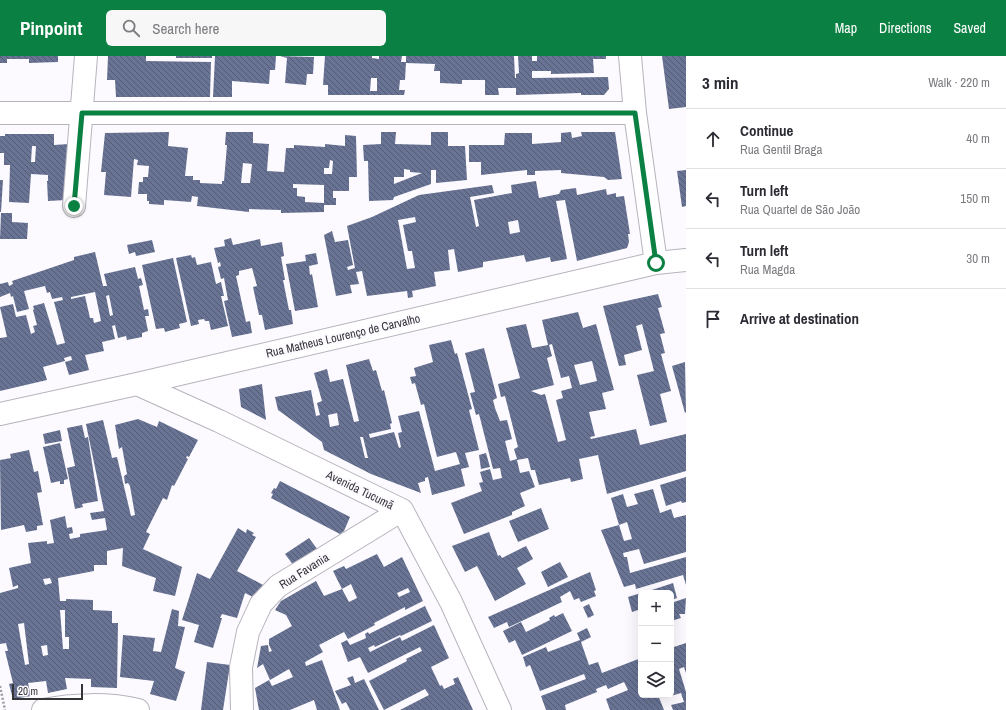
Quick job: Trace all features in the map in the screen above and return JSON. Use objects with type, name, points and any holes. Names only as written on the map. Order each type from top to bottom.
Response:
[{"type":"street","points":[[74,206],[86,56]]},
{"type":"street","points":[[630,56],[635,113],[656,263]]},
{"type":"street","points":[[0,114],[635,113]]},
{"type":"street","name":"Rua Matheus Lourenço de Carvalho","points":[[0,414],[137,384],[656,263],[686,260]]},
{"type":"street","name":"Avenida Tucumã","points":[[137,384],[219,421],[402,510],[451,602],[500,710]]},
{"type":"street","name":"Rua Favania","points":[[242,710],[241,667],[248,632],[260,604],[278,586],[402,510]]},
{"type":"street","points":[[43,710],[87,706],[125,707],[138,710]]},
{"type":"path","points":[[0,686],[5,710]]},
{"type":"building","points":[[0,56],[58,56],[58,62],[29,63],[29,59],[7,59],[7,63],[0,63]]},
{"type":"building","points":[[108,56],[146,56],[146,61],[211,62],[210,97],[116,97],[115,80],[107,80]]},
{"type":"building","points":[[176,56],[212,56],[212,58],[176,58]]},
{"type":"building","points":[[215,56],[276,56],[275,70],[270,70],[269,84],[232,81],[232,97],[213,97]]},
{"type":"building","points":[[280,56],[314,57],[313,74],[307,74],[306,85],[285,83],[287,58]]},
{"type":"building","points":[[325,56],[372,56],[372,58],[379,59],[379,56],[402,56],[401,62],[406,62],[405,80],[400,80],[399,90],[405,90],[404,95],[328,95],[328,85],[323,85]],"holes":[[[371,78],[377,78],[377,91],[370,91]]]},
{"type":"building","points":[[406,56],[514,56],[516,78],[516,74],[519,73],[518,56],[532,56],[532,61],[537,61],[537,56],[606,56],[606,59],[593,59],[594,73],[551,74],[551,71],[532,71],[532,78],[608,77],[609,89],[604,95],[581,95],[581,93],[516,95],[516,88],[498,88],[499,95],[485,95],[485,80],[462,80],[462,84],[440,83],[440,71],[434,71],[435,64],[406,63]]},
{"type":"building","points":[[662,56],[686,56],[686,107],[669,109]]},
{"type":"building","points":[[169,132],[168,146],[188,148],[185,176],[193,176],[193,180],[200,180],[200,183],[222,184],[222,181],[224,181],[227,145],[225,145],[226,132],[253,132],[253,143],[269,144],[267,171],[284,172],[286,148],[294,148],[294,145],[325,147],[325,144],[345,146],[345,135],[356,136],[357,177],[349,177],[349,191],[333,191],[333,198],[336,198],[336,205],[324,205],[324,212],[281,213],[281,210],[249,209],[249,212],[197,206],[198,197],[192,196],[191,202],[164,200],[164,205],[149,204],[149,201],[147,201],[147,194],[138,194],[139,182],[143,182],[143,177],[148,177],[149,166],[137,165],[138,160],[134,159],[131,197],[104,195],[106,172],[101,172],[105,133]],"holes":[[[330,160],[333,161],[332,174],[324,174],[324,168],[329,168]],[[243,163],[252,164],[250,183],[241,183]],[[293,184],[324,185],[324,203],[305,202],[305,197],[297,196],[297,188],[293,188]]]},
{"type":"building","points":[[381,132],[396,132],[395,144],[431,145],[431,132],[448,132],[448,146],[465,146],[467,180],[436,183],[436,170],[431,170],[431,184],[394,197],[393,200],[369,201],[368,161],[364,161],[363,145],[381,144]],"holes":[[[404,169],[410,170],[410,172],[422,173],[394,184],[394,177],[404,177]]]},
{"type":"building","points":[[571,132],[572,138],[582,136],[581,132],[615,132],[622,179],[608,180],[604,177],[561,173],[561,170],[535,171],[535,175],[527,175],[527,170],[481,175],[481,162],[469,162],[469,145],[504,145],[505,133],[532,133],[532,144],[561,142],[561,133]]},
{"type":"building","points":[[5,134],[54,134],[54,145],[69,144],[66,200],[48,201],[48,175],[31,174],[29,203],[9,202],[10,165],[4,165],[4,153],[0,153],[0,136],[5,136]],"holes":[[[32,146],[36,146],[35,162],[31,162]]]},
{"type":"building","points":[[686,170],[686,206],[682,207],[677,171]]},
{"type":"building","points":[[0,180],[3,180],[1,212],[0,212]]},
{"type":"building","points":[[536,181],[539,198],[559,194],[561,190],[576,188],[577,195],[606,189],[607,195],[616,193],[616,197],[624,196],[630,234],[628,234],[629,242],[627,248],[577,261],[565,200],[556,201],[567,259],[551,262],[550,257],[526,262],[524,255],[483,262],[483,267],[458,272],[454,249],[448,250],[450,270],[434,272],[436,286],[412,291],[413,297],[408,298],[407,291],[367,296],[362,271],[356,272],[359,284],[350,285],[352,293],[336,296],[324,235],[332,231],[335,242],[348,240],[353,265],[347,267],[348,270],[355,268],[347,226],[372,217],[419,195],[492,185],[494,193],[470,197],[476,227],[479,226],[474,200],[512,193],[511,185]],"holes":[[[415,217],[416,222],[403,225],[408,251],[412,251],[415,268],[407,269],[398,220]],[[518,220],[520,232],[510,234],[508,222]]]},
{"type":"building","points":[[1,213],[12,213],[12,222],[28,223],[27,239],[0,239]]},
{"type":"building","points":[[231,238],[233,245],[260,239],[261,246],[282,242],[284,256],[281,257],[285,280],[283,280],[293,324],[265,330],[262,315],[259,315],[253,287],[257,286],[252,268],[239,271],[239,275],[236,276],[246,322],[250,321],[252,333],[232,337],[224,301],[228,300],[224,278],[221,279],[218,267],[221,266],[220,262],[218,263],[214,248],[225,246],[224,240]]},
{"type":"building","points":[[152,240],[155,252],[136,256],[135,252],[129,254],[127,245]]},
{"type":"building","points":[[95,252],[103,286],[107,286],[104,274],[135,267],[138,279],[141,278],[143,285],[139,286],[144,310],[148,309],[149,316],[145,316],[148,331],[142,333],[142,337],[127,340],[126,336],[118,338],[115,325],[112,326],[115,339],[102,342],[104,351],[85,355],[89,370],[69,375],[65,362],[72,360],[71,356],[64,358],[65,361],[43,367],[47,380],[0,391],[0,338],[7,337],[0,307],[13,304],[16,317],[26,315],[31,334],[35,332],[33,326],[37,325],[33,306],[44,303],[57,345],[65,343],[54,302],[63,300],[62,297],[52,299],[50,292],[47,293],[45,286],[24,291],[29,309],[17,312],[13,296],[11,297],[10,293],[0,297],[0,284],[8,282],[9,286],[13,284],[12,281],[74,260],[74,257]],"holes":[[[95,292],[101,321],[94,323],[93,318],[90,318],[85,296],[71,299],[71,297]],[[109,295],[113,315],[110,316],[106,296]]]},
{"type":"building","points":[[316,253],[318,264],[309,266],[310,275],[312,274],[318,307],[295,311],[286,264],[306,261],[305,255]]},
{"type":"building","points":[[191,255],[192,258],[195,257],[197,265],[211,262],[216,284],[221,282],[224,296],[221,296],[228,326],[211,330],[209,321],[205,321],[204,319],[198,320],[199,324],[191,326],[176,258]]},
{"type":"building","points":[[173,258],[187,322],[179,324],[180,328],[165,332],[164,328],[156,329],[142,265]]},
{"type":"building","points":[[658,294],[662,307],[658,308],[665,333],[660,334],[665,353],[661,354],[671,391],[660,394],[667,422],[650,426],[637,375],[654,371],[642,324],[636,326],[642,350],[624,355],[626,365],[619,366],[603,306]]},
{"type":"building","points":[[578,312],[583,328],[596,324],[614,390],[602,393],[606,409],[589,412],[595,436],[590,437],[591,439],[636,429],[640,445],[686,434],[686,471],[607,494],[598,455],[579,459],[583,479],[571,482],[570,478],[539,485],[535,470],[531,470],[528,458],[517,460],[520,473],[529,471],[535,487],[520,493],[525,506],[512,512],[512,515],[464,534],[451,503],[482,491],[479,483],[483,482],[480,472],[490,469],[493,480],[502,478],[500,468],[493,469],[479,414],[476,415],[470,393],[475,392],[465,353],[484,348],[497,398],[493,400],[495,408],[500,421],[507,420],[512,439],[505,441],[510,461],[517,459],[514,449],[518,447],[505,396],[501,397],[498,384],[520,378],[506,328],[526,324],[532,348],[548,345],[542,320]],"holes":[[[552,344],[561,378],[569,376],[572,388],[561,391],[563,398],[556,400],[566,440],[558,442],[545,394],[541,395],[531,391],[554,385],[547,358],[552,356],[549,345]],[[592,361],[597,381],[580,385],[574,365]]]},
{"type":"building","points":[[451,340],[455,354],[457,353],[472,409],[469,410],[479,450],[465,453],[469,467],[461,469],[465,486],[432,495],[428,477],[425,478],[425,481],[418,483],[421,493],[371,474],[324,450],[322,442],[278,410],[275,397],[311,390],[316,416],[320,415],[317,403],[322,401],[314,373],[327,369],[330,382],[343,379],[354,422],[359,421],[346,365],[369,359],[373,371],[376,370],[382,391],[384,390],[392,423],[390,424],[391,429],[369,434],[370,438],[394,432],[399,448],[401,447],[398,433],[402,432],[398,416],[419,411],[435,471],[460,464],[456,452],[437,457],[424,404],[421,405],[415,383],[412,384],[410,377],[416,376],[414,368],[433,362],[429,345]],"holes":[[[337,413],[339,425],[330,427],[328,415]],[[360,437],[363,437],[368,458],[365,458]]]},
{"type":"building","points":[[685,362],[686,412],[685,413],[672,366]]},
{"type":"building","points":[[262,384],[266,420],[241,407],[239,389]]},
{"type":"building","points":[[138,419],[157,427],[159,421],[198,440],[189,457],[187,456],[186,458],[188,459],[174,486],[172,485],[167,500],[163,498],[146,532],[150,534],[143,549],[182,567],[175,596],[153,591],[156,578],[122,566],[123,548],[107,551],[107,565],[94,565],[94,571],[58,578],[60,601],[66,601],[66,599],[93,600],[93,610],[112,611],[112,623],[118,623],[117,688],[91,687],[91,679],[65,678],[67,689],[48,693],[46,681],[28,683],[31,696],[13,699],[9,684],[13,683],[5,651],[8,651],[6,643],[0,644],[0,593],[18,588],[18,585],[13,587],[9,568],[31,563],[28,543],[47,541],[47,544],[54,543],[50,520],[65,516],[67,528],[72,527],[73,533],[69,534],[70,539],[80,537],[80,534],[107,530],[105,518],[92,520],[90,513],[104,511],[86,424],[103,420],[112,458],[117,457],[131,516],[135,515],[130,486],[128,483],[125,484],[124,476],[127,474],[122,447],[119,449],[115,425]],"holes":[[[50,578],[52,583],[45,585],[43,579]],[[60,610],[65,610],[65,637],[69,637],[69,649],[63,649]],[[24,623],[29,664],[25,665],[18,624]],[[47,645],[48,655],[43,656],[41,646]]]},
{"type":"building","points":[[82,425],[85,438],[88,437],[98,501],[82,504],[83,507],[75,509],[67,468],[75,466],[67,428]]},
{"type":"building","points":[[60,430],[62,441],[45,444],[43,434]]},
{"type":"building","points":[[60,443],[68,479],[64,480],[64,484],[60,484],[60,481],[51,483],[43,447]]},
{"type":"building","points":[[29,450],[34,472],[38,471],[42,492],[37,493],[43,525],[37,526],[37,530],[26,532],[24,525],[1,530],[0,460],[11,458],[10,454]]},
{"type":"building","points":[[486,453],[490,467],[481,469],[479,455]]},
{"type":"building","points":[[686,477],[686,502],[682,503],[681,501],[666,506],[660,485]]},
{"type":"building","points":[[280,481],[350,517],[344,531],[340,534],[271,498],[273,494],[271,493],[274,488],[276,489]]},
{"type":"building","points":[[653,489],[660,513],[671,509],[674,518],[686,515],[686,552],[644,564],[639,549],[623,553],[624,557],[627,557],[630,573],[686,557],[686,585],[683,575],[636,589],[635,584],[624,587],[601,530],[619,525],[611,498],[623,494],[627,507],[638,504],[634,494]],"holes":[[[627,522],[632,539],[624,541],[619,525]]]},
{"type":"building","points":[[541,508],[549,529],[518,542],[509,521]]},
{"type":"building","points":[[238,528],[246,533],[247,529],[254,533],[252,535],[256,537],[237,571],[265,586],[253,597],[245,593],[237,618],[222,614],[213,648],[194,642],[199,625],[182,620],[197,573],[210,579]]},
{"type":"building","points":[[489,532],[498,556],[500,555],[502,558],[526,546],[533,559],[517,568],[526,584],[495,601],[477,566],[465,572],[452,546]]},
{"type":"building","points":[[309,538],[318,550],[294,566],[285,554]]},
{"type":"building","points":[[377,554],[384,567],[402,557],[423,601],[405,610],[405,607],[374,623],[375,625],[348,639],[344,632],[319,645],[323,652],[305,662],[306,666],[322,660],[340,710],[317,710],[314,700],[290,710],[259,710],[255,688],[269,680],[272,686],[293,677],[289,669],[270,680],[263,664],[257,668],[261,646],[268,645],[269,652],[272,651],[269,645],[269,639],[292,626],[286,615],[275,610],[281,601],[316,581],[324,596],[342,589],[333,571],[344,566],[346,569]],"holes":[[[351,584],[357,598],[349,602],[342,589]],[[408,588],[410,592],[399,597],[397,593]]]},
{"type":"building","points":[[560,562],[568,577],[548,587],[541,572]]},
{"type":"building","points":[[590,572],[596,590],[594,591],[596,596],[581,602],[579,598],[574,600],[570,591],[560,597],[562,602],[509,627],[507,622],[494,628],[488,617]]},
{"type":"building","points":[[673,583],[677,598],[674,599],[674,590],[652,590]]},
{"type":"building","points":[[638,594],[638,610],[632,612],[628,597]]},
{"type":"building","points":[[686,598],[685,614],[679,614],[681,618],[674,620],[674,602]]},
{"type":"building","points":[[589,604],[594,615],[588,618],[583,607]]},
{"type":"building","points":[[425,606],[432,621],[375,647],[374,645],[368,648],[370,652],[400,637],[402,641],[434,625],[449,658],[431,667],[440,686],[442,685],[444,689],[455,684],[453,679],[458,677],[473,710],[400,710],[429,695],[425,689],[384,710],[369,681],[407,661],[406,659],[422,651],[420,647],[368,673],[360,657],[348,662],[341,643],[347,640],[350,645],[364,639],[366,638],[365,634],[368,632],[369,634]]},
{"type":"building","points":[[172,609],[179,611],[178,626],[185,627],[175,668],[185,672],[176,701],[150,694],[154,681],[120,677],[123,635],[155,638],[153,651],[161,652]]},
{"type":"building","points":[[563,613],[572,631],[522,655],[515,640],[509,643],[503,631],[521,622],[526,632],[550,620],[549,618],[554,615],[555,617]]},
{"type":"building","points":[[587,628],[591,637],[581,642],[589,665],[598,662],[602,673],[638,659],[638,698],[659,698],[664,710],[610,710],[606,699],[628,690],[624,682],[608,689],[606,685],[596,689],[597,692],[565,705],[566,710],[546,710],[541,696],[586,679],[584,674],[540,691],[530,665],[526,667],[523,657],[546,647],[548,652],[580,640],[577,633]]},
{"type":"building","points":[[686,643],[686,673],[684,667],[679,669],[686,692],[686,710],[673,710],[671,705],[684,702],[681,693],[674,695],[674,647]]},
{"type":"building","points":[[207,662],[230,665],[223,710],[201,710]]},
{"type":"building","points":[[353,676],[355,683],[364,679],[379,710],[350,710],[346,702],[342,704],[335,691],[351,685],[347,678]]},
{"type":"route","points":[[74,206],[82,113],[635,113],[656,263]]}]
